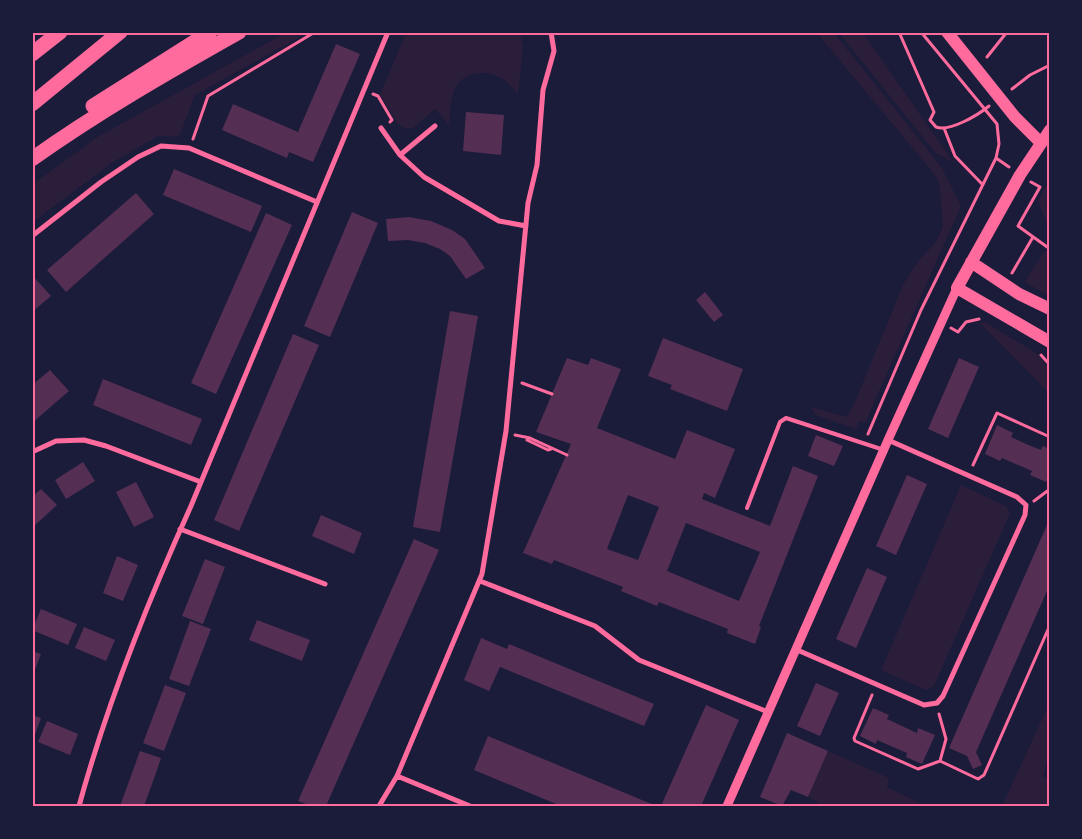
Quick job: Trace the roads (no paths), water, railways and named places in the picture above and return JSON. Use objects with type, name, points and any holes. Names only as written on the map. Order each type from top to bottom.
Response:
[{"type":"highway","points":[[32,49],[49,32]]},
{"type":"highway","points":[[32,54],[60,32]]},
{"type":"highway","points":[[32,104],[120,32]]},
{"type":"highway","points":[[32,147],[110,94],[210,32]]},
{"type":"highway","points":[[32,160],[77,127],[132,93],[239,32]]},
{"type":"main road","points":[[947,32],[1015,117],[1040,142]]},
{"type":"main road","points":[[1050,130],[1040,142],[1020,175],[957,288],[1050,342]]},
{"type":"main road","points":[[971,262],[1020,294],[1050,309]]},
{"type":"street","points":[[79,806],[97,744],[171,548],[201,482],[388,32]]},
{"type":"street","points":[[379,806],[397,776],[480,581],[506,431],[528,203],[537,166],[543,90],[554,51],[550,32]]},
{"type":"street","points":[[400,155],[435,126]]},
{"type":"street","points":[[381,128],[400,155],[424,177],[499,221],[526,226]]},
{"type":"street","points":[[32,236],[74,202],[138,157],[161,146],[189,148],[317,202]]},
{"type":"street","points":[[727,806],[795,649],[957,288]]},
{"type":"street","points":[[32,452],[56,441],[84,440],[201,482]]},
{"type":"street","points":[[795,649],[924,705],[936,704],[943,696],[1025,515],[1026,505],[1018,497],[888,440]]},
{"type":"street","points":[[180,528],[325,584]]},
{"type":"street","points":[[480,581],[596,626],[639,660],[768,712]]},
{"type":"street","points":[[397,776],[470,806]]},
{"type":"lane","points":[[747,508],[783,419],[790,418],[884,450]]}]
